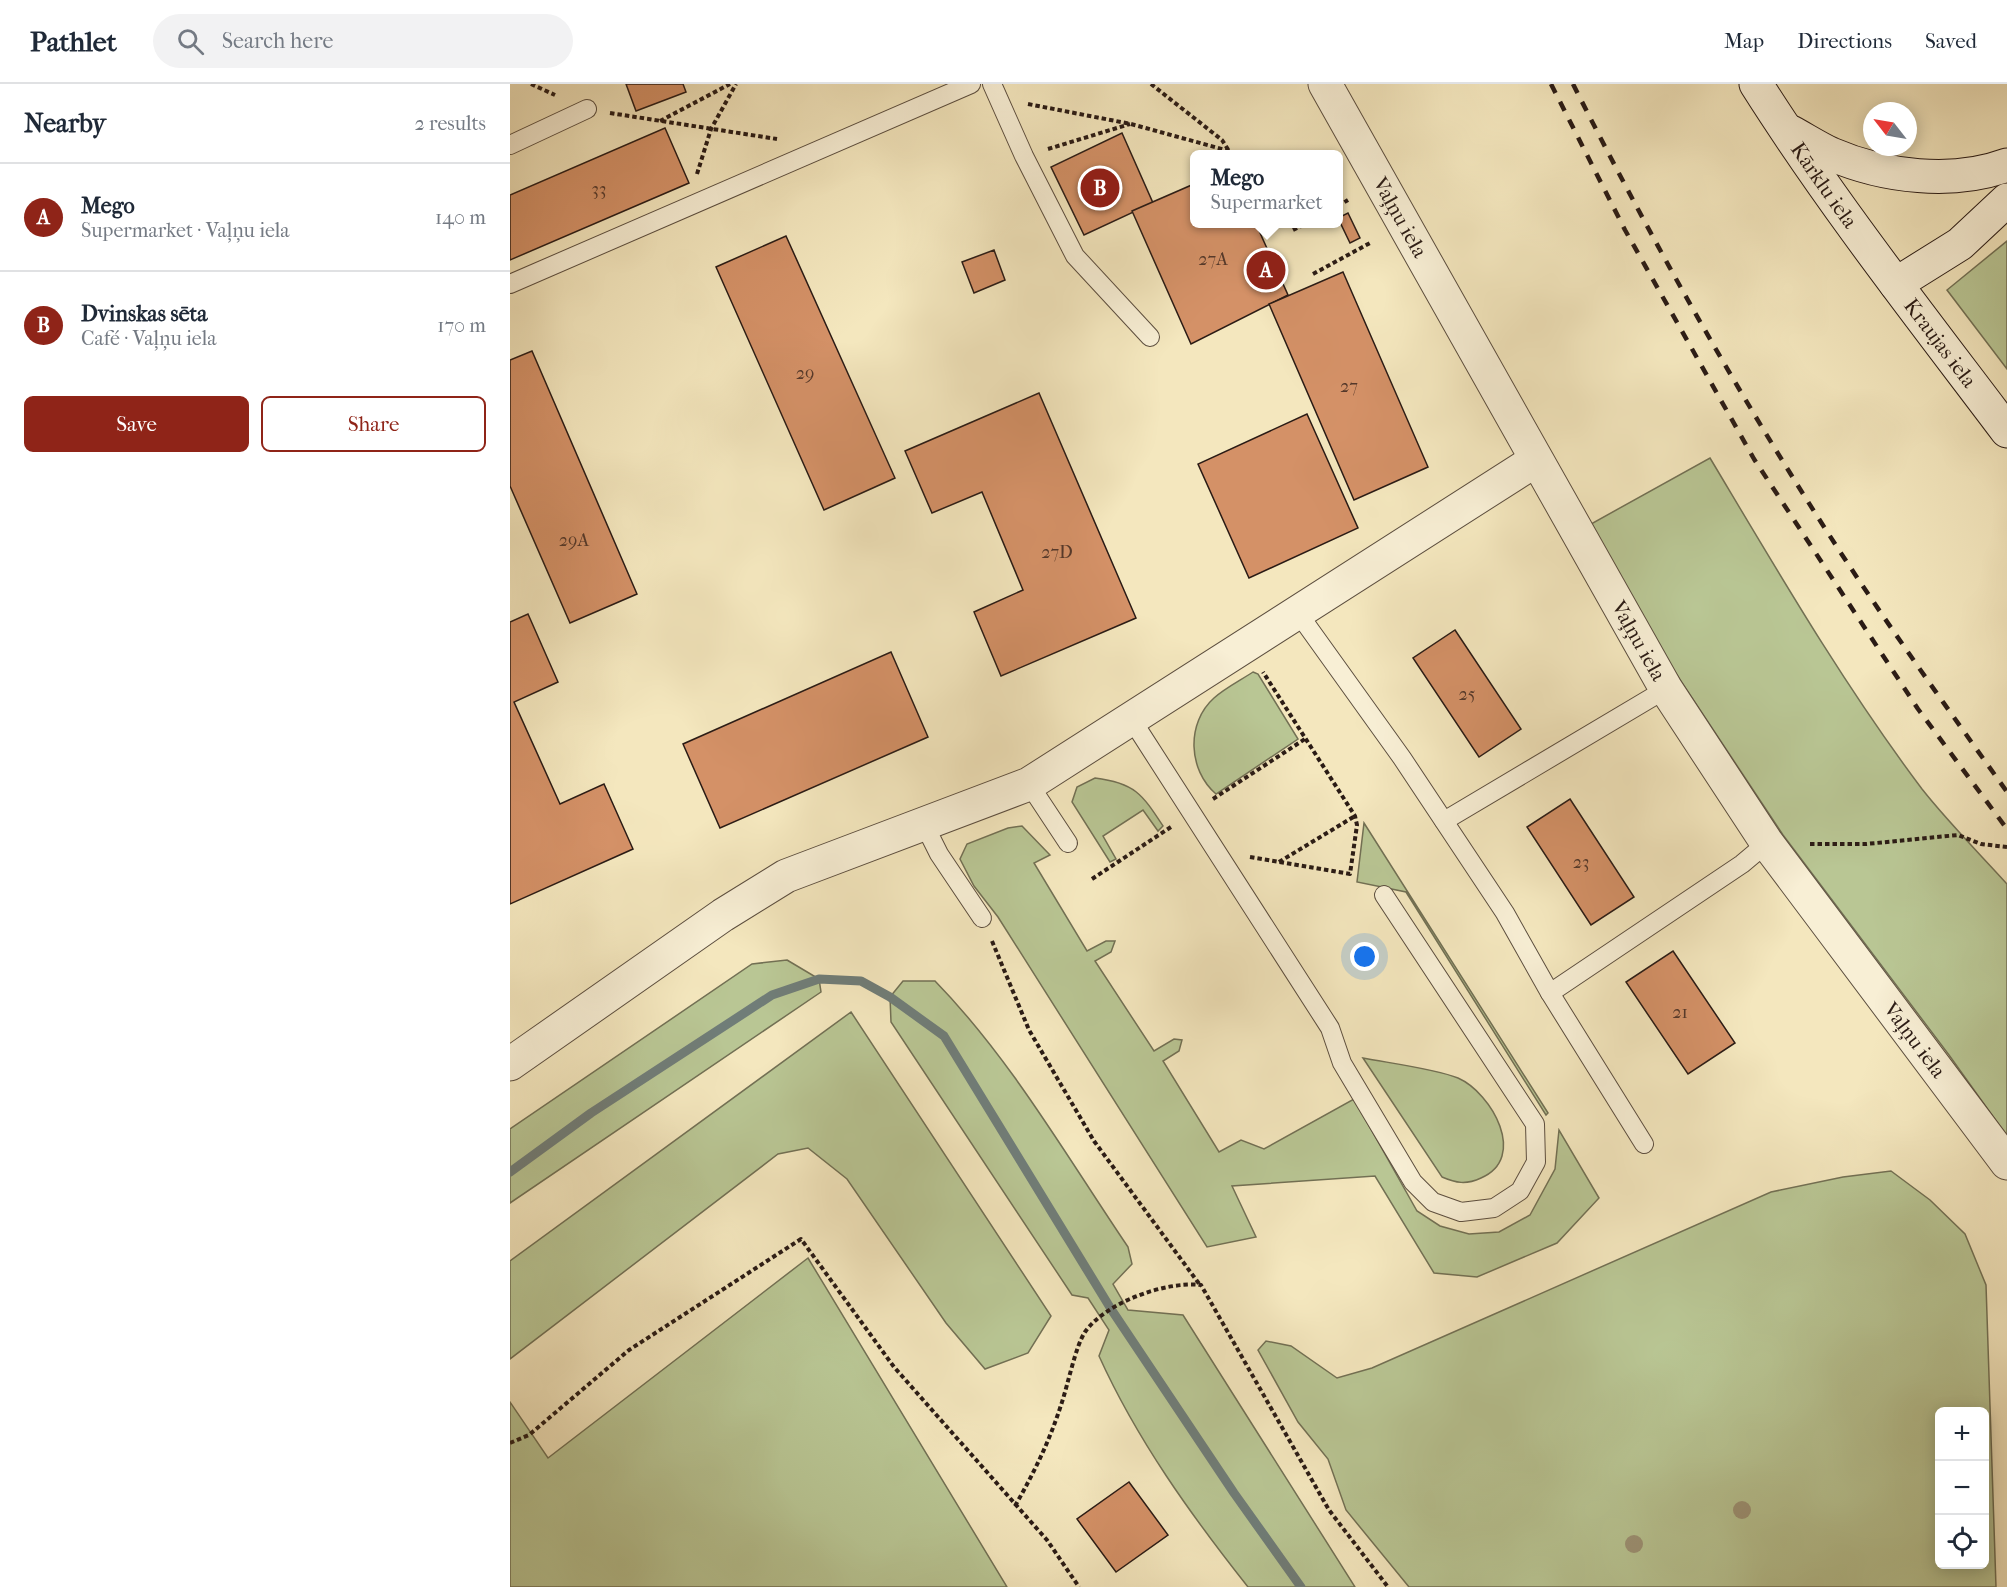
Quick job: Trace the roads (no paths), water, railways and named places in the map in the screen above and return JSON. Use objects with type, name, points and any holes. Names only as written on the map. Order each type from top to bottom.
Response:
[{"type":"street","name":"Vaļņu iela","points":[[1325,84],[1666,689],[1767,843],[2007,1163]]},
{"type":"street","name":"Kārklu iela","points":[[1756,84],[1783,127],[1896,284]]},
{"type":"street","points":[[1783,127],[1832,154],[1882,171],[1949,177],[1992,171],[2007,165]]},
{"type":"street","points":[[1896,284],[1960,244],[2007,200]]},
{"type":"street","name":"Kraujas iela","points":[[1896,284],[2007,431]]},
{"type":"street","points":[[510,1064],[723,915],[786,876],[1029,784],[1536,460]]},
{"type":"lane","points":[[510,284],[827,146],[947,89],[971,84]]},
{"type":"lane","points":[[995,91],[1024,156],[1075,256],[1150,337]]},
{"type":"lane","points":[[510,145],[587,109]]},
{"type":"lane","points":[[1298,613],[1444,821],[1505,913],[1550,993],[1644,1144]]},
{"type":"lane","points":[[1444,821],[1666,689]]},
{"type":"lane","points":[[1132,720],[1330,1028],[1348,1073],[1413,1182],[1433,1202],[1461,1212],[1494,1208],[1521,1191],[1536,1162],[1535,1124],[1384,895]]},
{"type":"lane","points":[[1029,784],[1068,843]]},
{"type":"lane","points":[[924,824],[939,854],[982,918]]},
{"type":"lane","points":[[1550,993],[1742,864],[1767,843]]},
{"type":"waterway","points":[[510,1172],[591,1113],[772,995],[819,979],[861,981],[890,997],[944,1036],[1111,1309],[1234,1493],[1301,1587]]},
{"type":"railway","points":[[1551,84],[1625,230],[1754,459],[1918,709],[2007,829]]},
{"type":"railway","points":[[1573,84],[1690,304],[1786,466],[1841,554],[2007,792]]},
{"type":"place","name":"Dvinskas sēta","points":[[1100,188]]},
{"type":"place","name":"Mego","points":[[1266,270]]}]
